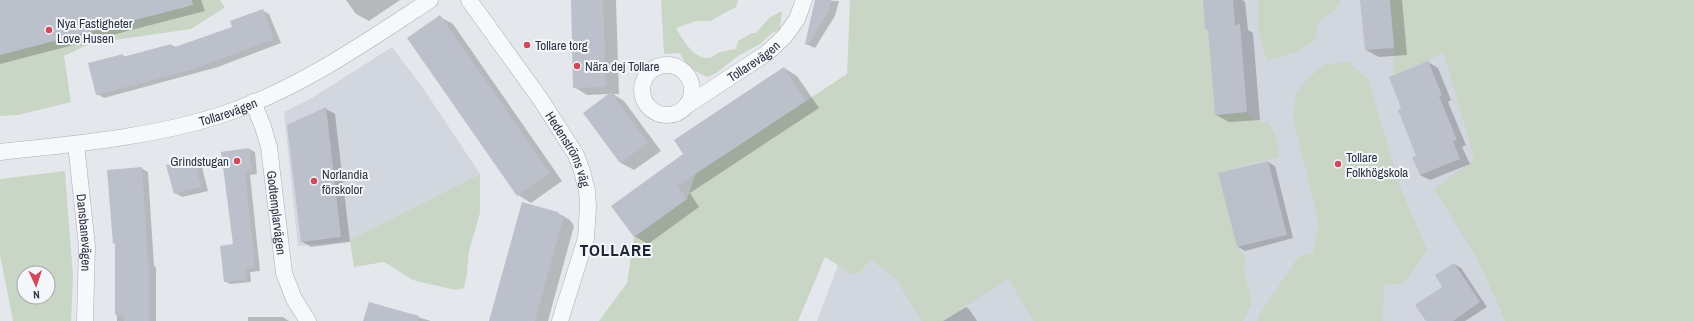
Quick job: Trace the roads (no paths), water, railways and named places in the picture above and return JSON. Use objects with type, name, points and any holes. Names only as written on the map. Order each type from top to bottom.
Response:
[{"type":"street","name":"Tollarevägen","points":[[0,152],[76,144],[132,136],[164,130],[219,115],[281,90],[332,63],[388,29],[430,0]]},
{"type":"street","name":"Hedenströms väg","points":[[469,0],[549,112],[576,155],[582,171],[587,191],[588,206],[586,238],[560,321]]},
{"type":"street","name":"Tollarevägen","points":[[686,106],[767,53],[785,36],[797,19],[804,0]]},
{"type":"street","name":"Godtemplarvägen","points":[[253,102],[269,147],[284,273],[294,299],[308,321]]},
{"type":"street","name":"Dansbanevägen","points":[[76,144],[87,246],[85,321]]},
{"type":"place","name":"Nya Fastigheter Love Husen","points":[[49,30]]},
{"type":"place","name":"Tollare torg","points":[[527,45]]},
{"type":"place","name":"Nära dej Tollare","points":[[577,66]]},
{"type":"place","name":"Grindstugan","points":[[237,161]]},
{"type":"place","name":"Tollare Folkhögskola","points":[[1338,164]]},
{"type":"place","name":"Norlandia förskolor","points":[[314,181]]},
{"type":"district","name":"TOLLARE","points":[[616,250]]}]
